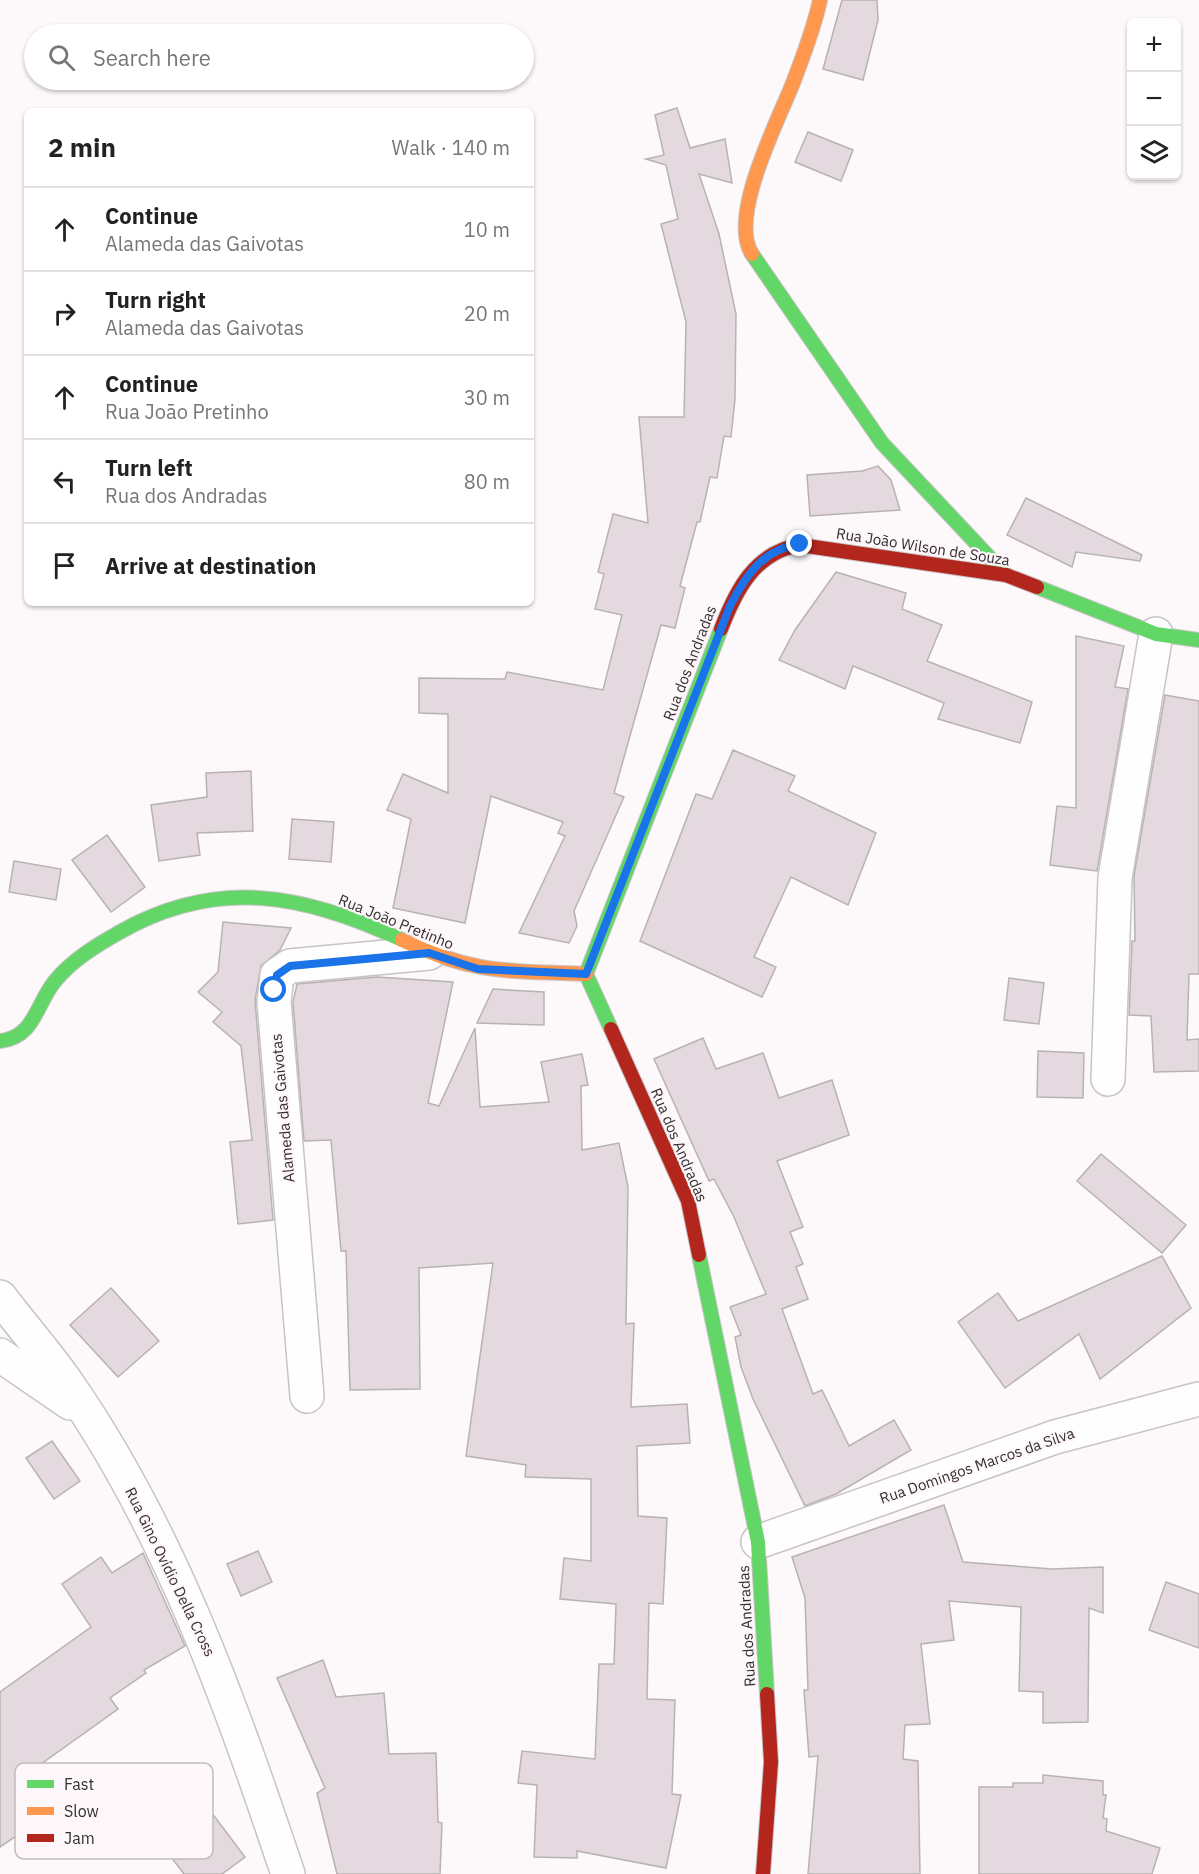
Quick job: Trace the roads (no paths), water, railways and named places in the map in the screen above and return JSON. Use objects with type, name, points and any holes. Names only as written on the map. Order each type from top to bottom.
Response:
[{"type":"street","points":[[820,0],[792,85],[756,170],[745,224],[749,250],[882,443],[1006,575]]},
{"type":"street","name":"Rua João Wilson de Souza","points":[[811,544],[836,551],[1006,575],[1156,634],[1199,640]]},
{"type":"street","name":"Rua dos Andradas","points":[[763,1874],[771,1762],[758,1542],[688,1201],[586,974],[737,593],[748,574],[765,557],[780,548],[811,544]]},
{"type":"street","points":[[1108,1079],[1115,878],[1156,634]]},
{"type":"street","name":"Rua João Pretinho","points":[[0,1041],[12,1041],[21,1037],[49,987],[76,962],[136,923],[172,907],[201,900],[235,897],[278,900],[320,910],[372,928],[429,953],[478,969],[586,974]]},
{"type":"street","name":"Alameda das Gaivotas","points":[[307,1396],[274,1002],[277,975],[290,966],[429,953]]},
{"type":"street","name":"Rua Gino Ovídio Della Cross","points":[[0,1297],[67,1384],[123,1476],[157,1539],[217,1671],[288,1874]]},
{"type":"street","points":[[0,1355],[86,1414]]},
{"type":"street","name":"Rua Domingos Marcos da Silva","points":[[758,1542],[1055,1437],[1199,1400]]}]
